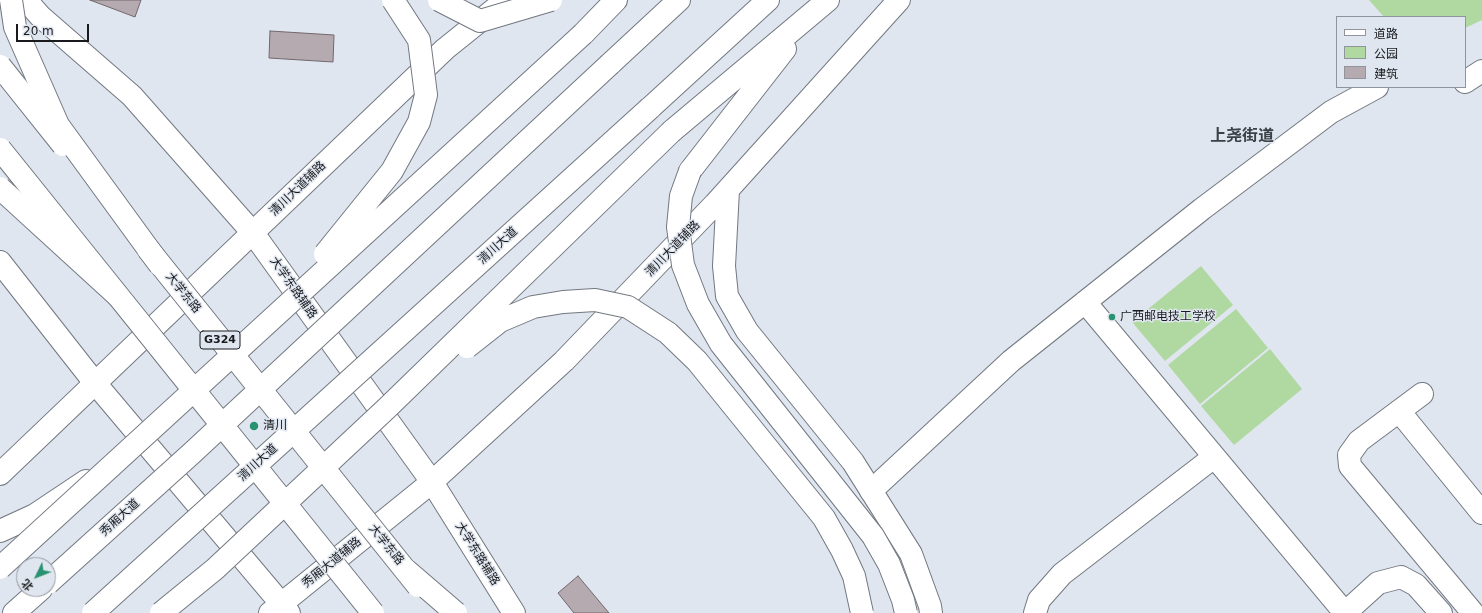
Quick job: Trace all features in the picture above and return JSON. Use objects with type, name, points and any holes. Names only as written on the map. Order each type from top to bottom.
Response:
[{"type":"main road","points":[[11,0],[15,27],[58,125],[160,265]]},
{"type":"main road","name":"大学东路辅路","points":[[26,0],[40,16],[132,96],[253,233],[432,482],[514,613]]},
{"type":"main road","points":[[289,301],[392,171],[419,122],[426,95],[419,40],[393,0]]},
{"type":"main road","points":[[439,0],[480,21],[551,0]]},
{"type":"main road","name":"清川大道辅路","points":[[95,383],[446,49],[506,0]]},
{"type":"main road","points":[[0,568],[289,301],[583,34],[616,0]]},
{"type":"main road","name":"秀厢大道","points":[[56,576],[192,453],[679,0]]},
{"type":"main road","name":"清川大道","points":[[93,613],[768,0]]},
{"type":"main road","name":"清川大道辅路","points":[[432,482],[564,361],[728,190],[899,0]]},
{"type":"main road","points":[[161,613],[214,569],[387,408],[672,130],[822,6]]},
{"type":"main road","points":[[822,6],[734,113],[690,171],[681,196],[678,227],[683,265],[698,304],[721,344],[873,536],[889,564],[903,600],[906,613]]},
{"type":"main road","name":"大学东路","points":[[0,66],[440,613]]},
{"type":"main road","points":[[1466,81],[1482,70]]},
{"type":"main road","points":[[871,491],[1011,361],[1202,209],[1330,112],[1375,88]]},
{"type":"main road","points":[[0,149],[371,611]]},
{"type":"main road","points":[[0,188],[118,296]]},
{"type":"main road","points":[[728,190],[724,266],[727,296],[747,331],[853,462],[911,554],[930,606],[931,613]]},
{"type":"main road","points":[[0,262],[95,383],[280,610]]},
{"type":"main road","points":[[387,408],[500,321],[533,308],[563,302],[595,300],[628,307],[668,333],[697,361],[824,518],[842,550],[854,576],[862,613]]},
{"type":"main road","points":[[1085,302],[1345,613],[1378,583],[1401,577],[1416,585],[1441,613]]},
{"type":"main road","points":[[0,474],[95,383]]},
{"type":"main road","points":[[1422,394],[1359,441],[1349,455],[1350,466],[1473,613]]},
{"type":"main road","points":[[1399,411],[1482,513]]},
{"type":"main road","points":[[1035,613],[1039,600],[1062,574],[1214,457]]},
{"type":"main road","points":[[0,531],[34,515],[116,460]]},
{"type":"main road","name":"秀厢大道辅路","points":[[280,610],[432,482]]},
{"type":"main road","points":[[178,613],[214,569]]},
{"type":"main road","points":[[406,570],[456,613]]},
{"type":"main road","points":[[14,613],[32,597]]},
{"type":"green space","points":[[1369,0],[1482,0],[1482,20],[1466,28],[1466,16],[1383,16]]},
{"type":"green space","points":[[1201,266],[1233,305],[1165,361],[1132,322]]},
{"type":"green space","points":[[1236,309],[1268,348],[1200,404],[1168,365]]},
{"type":"green space","points":[[1270,349],[1302,389],[1234,445],[1201,406]]},
{"type":"building","points":[[90,0],[141,0],[135,17]]},
{"type":"building","points":[[270,31],[334,35],[333,62],[269,58]]},
{"type":"building","points":[[578,576],[609,613],[574,613],[558,593]]},
{"type":"place","name":"广西邮电技工学校","points":[[1112,317]]},
{"type":"place","name":"清川","points":[[254,426]]},
{"type":"district","name":"上尧街道","points":[[1242,137]]}]
